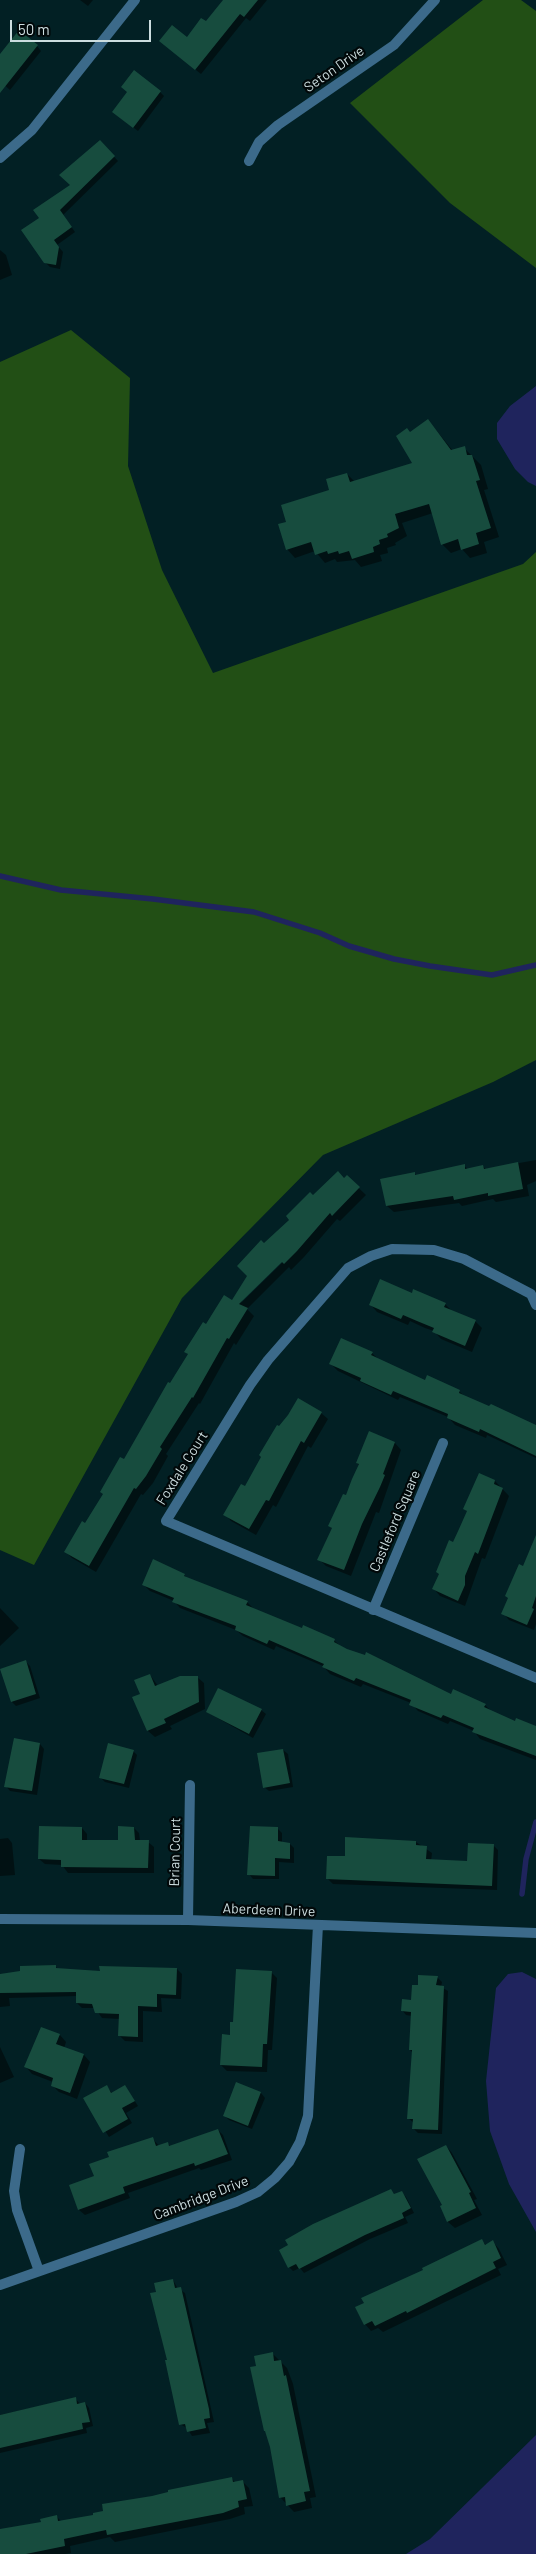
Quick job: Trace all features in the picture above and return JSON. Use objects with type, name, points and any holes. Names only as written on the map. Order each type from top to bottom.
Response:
[{"type":"street","points":[[0,158],[32,130],[135,0]]},
{"type":"street","name":"Seton Drive","points":[[249,161],[259,142],[278,125],[394,44],[436,0]]},
{"type":"street","name":"Foxdale Court","points":[[534,1291],[464,1259],[434,1250],[392,1249],[371,1256],[348,1268],[268,1360],[250,1384],[166,1522],[536,1678]]},
{"type":"street","points":[[534,1291],[536,1305]]},
{"type":"street","name":"Castleford Square","points":[[373,1610],[443,1443]]},
{"type":"street","name":"Brian Court","points":[[188,1920],[190,1785]]},
{"type":"street","name":"Aberdeen Drive","points":[[0,1919],[188,1920],[536,1933]]},
{"type":"street","name":"Cambridge Drive","points":[[0,2285],[236,2202],[258,2192],[275,2178],[289,2162],[300,2142],[308,2116],[318,1925]]},
{"type":"street","points":[[20,2149],[14,2191],[17,2210],[39,2271]]},
{"type":"green space","points":[[483,0],[521,0],[536,11],[536,268],[450,203],[350,103]]},
{"type":"green space","points":[[71,330],[130,378],[128,466],[162,570],[213,673],[523,564],[536,552],[536,1060],[493,1082],[323,1155],[182,1298],[34,1565],[0,1550],[0,362]]},
{"type":"shaded area","points":[[536,386],[536,486],[528,482],[515,469],[497,439],[497,423],[510,406]]},
{"type":"shaded area","points":[[522,1972],[536,1979],[536,2232],[509,2184],[490,2131],[486,2081],[496,1988],[508,1974]]},
{"type":"shaded area","points":[[536,2435],[536,2554],[406,2554],[430,2539]]},
{"type":"building","points":[[223,0],[258,0],[244,17],[240,14],[195,70],[159,41],[172,25],[187,37],[201,18],[206,21]]},
{"type":"building","points":[[19,30],[38,45],[0,93],[0,54]]},
{"type":"building","points":[[134,70],[161,91],[133,128],[112,112],[127,92],[121,87]]},
{"type":"building","points":[[100,140],[115,156],[60,210],[72,227],[54,240],[59,247],[56,265],[44,263],[21,230],[39,218],[33,210],[70,185],[59,175]]},
{"type":"building","points":[[428,419],[451,450],[465,446],[467,455],[472,455],[480,480],[476,481],[491,528],[476,533],[479,544],[461,550],[458,539],[441,545],[429,504],[395,514],[399,528],[387,534],[388,537],[379,540],[380,544],[373,547],[374,552],[352,559],[349,551],[339,554],[338,551],[328,554],[327,551],[315,555],[311,542],[286,550],[278,524],[286,522],[281,505],[329,490],[326,479],[347,473],[350,482],[412,463],[396,436],[407,428],[410,432]]},
{"type":"building","points":[[518,1162],[523,1189],[488,1196],[488,1193],[454,1200],[453,1196],[386,1206],[380,1179],[415,1172],[415,1175],[465,1164],[465,1169],[483,1165],[484,1169]]},
{"type":"building","points":[[338,1171],[344,1178],[347,1175],[360,1187],[332,1216],[330,1213],[284,1264],[282,1262],[239,1304],[248,1308],[229,1339],[227,1338],[193,1398],[160,1447],[162,1449],[146,1476],[136,1489],[134,1488],[89,1566],[64,1552],[82,1521],[85,1523],[103,1494],[100,1492],[120,1457],[124,1459],[168,1382],[170,1383],[188,1354],[184,1352],[203,1322],[206,1324],[224,1295],[232,1300],[247,1276],[237,1266],[261,1240],[264,1243],[289,1220],[286,1216],[310,1192],[313,1195]]},
{"type":"building","points":[[380,1279],[412,1293],[413,1289],[446,1303],[444,1307],[476,1320],[465,1346],[432,1332],[434,1328],[403,1315],[401,1319],[369,1305]]},
{"type":"building","points":[[341,1338],[373,1352],[371,1355],[425,1380],[427,1375],[460,1390],[459,1393],[489,1406],[491,1404],[536,1425],[536,1456],[480,1429],[479,1432],[447,1418],[448,1414],[393,1391],[391,1395],[360,1381],[361,1378],[329,1364]]},
{"type":"building","points":[[298,1398],[322,1412],[304,1443],[301,1441],[269,1501],[266,1500],[249,1529],[223,1515],[241,1484],[245,1486],[261,1457],[259,1455],[277,1425],[279,1426],[288,1415]]},
{"type":"building","points":[[369,1431],[395,1442],[383,1474],[385,1475],[362,1524],[344,1570],[317,1560],[332,1528],[328,1526],[343,1494],[346,1495],[359,1464],[356,1463]]},
{"type":"building","points":[[479,1473],[495,1480],[494,1484],[503,1488],[478,1554],[475,1552],[465,1576],[465,1585],[458,1601],[432,1589],[439,1574],[436,1572],[449,1540],[453,1542],[467,1511],[463,1509]]},
{"type":"building","points":[[536,1535],[536,1596],[532,1608],[534,1609],[527,1625],[501,1614],[508,1598],[505,1596],[519,1564],[523,1566]]},
{"type":"building","points":[[153,1559],[185,1574],[184,1576],[248,1601],[246,1605],[302,1628],[303,1625],[335,1639],[334,1642],[347,1649],[365,1655],[366,1652],[451,1694],[453,1689],[486,1704],[484,1707],[515,1721],[516,1718],[536,1726],[536,1756],[472,1732],[474,1728],[443,1715],[441,1718],[409,1705],[411,1700],[356,1678],[354,1681],[322,1667],[324,1664],[269,1640],[267,1644],[235,1630],[236,1626],[172,1602],[174,1598],[142,1585]]},
{"type":"building","points":[[26,1660],[36,1694],[11,1702],[0,1669]]},
{"type":"building","points":[[150,1674],[155,1686],[180,1676],[198,1676],[199,1702],[164,1719],[166,1723],[147,1731],[132,1697],[140,1694],[134,1680]]},
{"type":"building","points":[[218,1688],[262,1709],[249,1734],[206,1712]]},
{"type":"building","points":[[14,1738],[40,1743],[32,1791],[4,1787]]},
{"type":"building","points":[[108,1743],[134,1750],[124,1784],[99,1778]]},
{"type":"building","points":[[283,1749],[290,1783],[263,1788],[257,1753]]},
{"type":"building","points":[[39,1826],[82,1827],[82,1840],[118,1840],[118,1826],[134,1827],[135,1840],[149,1840],[148,1868],[61,1867],[61,1860],[38,1859]]},
{"type":"building","points":[[250,1826],[278,1827],[278,1841],[290,1843],[290,1859],[275,1858],[275,1876],[247,1875]]},
{"type":"building","points":[[345,1837],[416,1841],[416,1845],[427,1846],[426,1859],[467,1861],[468,1843],[494,1844],[492,1886],[326,1879],[327,1856],[345,1856]]},
{"type":"building","points":[[56,1965],[56,1968],[100,1971],[99,1966],[177,1968],[176,1995],[157,1994],[157,2007],[138,2006],[138,2037],[118,2036],[119,2014],[95,2013],[92,2004],[76,2003],[76,1992],[0,1993],[0,1974],[20,1971],[20,1966]]},
{"type":"building","points":[[236,1969],[272,1971],[267,2044],[263,2044],[262,2067],[220,2065],[222,2034],[230,2035],[230,2022],[233,2022]]},
{"type":"building","points":[[418,1975],[438,1976],[436,1985],[444,1986],[438,2130],[412,2129],[413,2119],[407,2119],[412,2050],[409,2050],[411,2012],[401,2011],[402,1999],[411,2000],[412,1985],[418,1985]]},
{"type":"building","points":[[41,2027],[60,2034],[56,2044],[84,2054],[70,2093],[51,2086],[53,2078],[24,2067]]},
{"type":"building","points":[[236,2082],[261,2092],[248,2126],[223,2116]]},
{"type":"building","points":[[107,2085],[111,2093],[125,2085],[135,2101],[122,2108],[128,2119],[103,2133],[83,2098]]},
{"type":"building","points":[[218,2129],[228,2154],[195,2166],[194,2163],[123,2187],[125,2193],[78,2210],[69,2185],[94,2176],[89,2164],[109,2157],[107,2152],[153,2137],[156,2146],[168,2142],[169,2146]]},
{"type":"building","points":[[446,2145],[471,2192],[469,2193],[476,2208],[447,2222],[440,2206],[442,2205],[417,2159]]},
{"type":"building","points":[[391,2189],[394,2194],[402,2191],[411,2208],[402,2213],[404,2218],[365,2235],[299,2269],[296,2264],[288,2268],[279,2250],[288,2245],[285,2240],[313,2224]]},
{"type":"building","points":[[482,2239],[485,2245],[493,2240],[501,2258],[493,2262],[496,2268],[407,2313],[406,2311],[375,2326],[372,2321],[364,2325],[355,2307],[364,2303],[361,2298],[423,2270],[422,2268]]},
{"type":"building","points":[[173,2279],[175,2288],[181,2287],[210,2418],[204,2419],[206,2428],[187,2432],[185,2424],[179,2425],[165,2360],[167,2360],[150,2293],[156,2292],[154,2283]]},
{"type":"building","points":[[273,2352],[274,2361],[281,2360],[284,2376],[286,2375],[310,2491],[304,2492],[306,2501],[286,2506],[285,2497],[279,2498],[270,2447],[264,2431],[250,2367],[256,2366],[254,2356]]},
{"type":"building","points":[[76,2397],[77,2404],[85,2402],[90,2422],[82,2423],[83,2429],[0,2448],[0,2415]]},
{"type":"building","points":[[232,2477],[233,2482],[243,2480],[247,2499],[238,2501],[239,2507],[223,2513],[107,2535],[106,2530],[64,2539],[65,2546],[26,2554],[0,2554],[0,2529],[41,2522],[40,2519],[57,2515],[58,2521],[93,2515],[93,2513],[103,2511],[102,2504],[152,2496],[168,2492],[168,2490]]},
{"type":"waterway","points":[[0,876],[61,890],[254,912],[320,933],[349,946],[394,959],[430,966],[492,975],[536,965]]},
{"type":"waterway","points":[[522,1894],[526,1859],[536,1822]]}]
